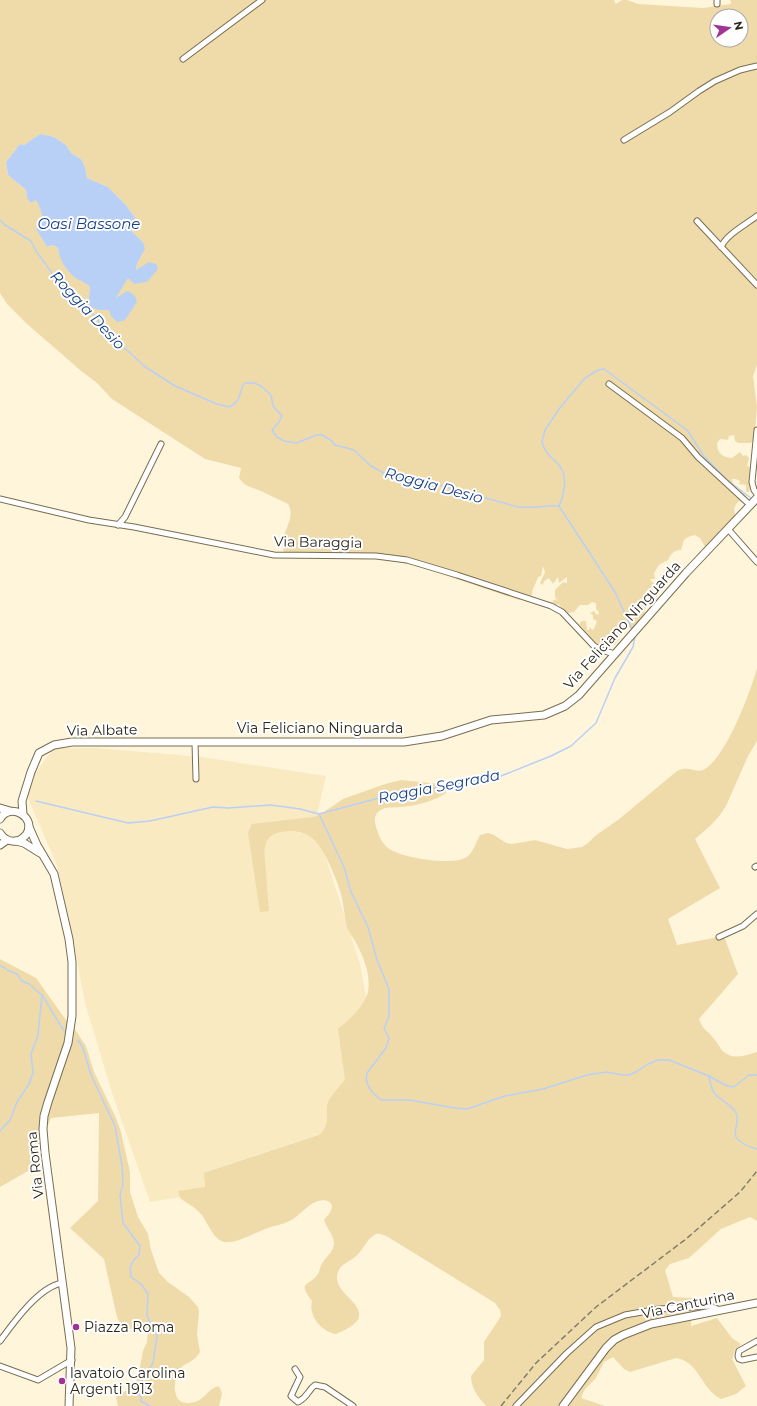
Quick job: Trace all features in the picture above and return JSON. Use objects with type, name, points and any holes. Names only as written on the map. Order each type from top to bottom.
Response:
[{"type":"street","points":[[183,59],[262,0]]},
{"type":"street","points":[[624,140],[670,112],[715,81],[740,70],[757,66]]},
{"type":"street","points":[[721,247],[728,236],[757,216]]},
{"type":"street","points":[[697,221],[757,286]]},
{"type":"street","points":[[609,384],[682,438],[698,457],[754,501]]},
{"type":"street","points":[[757,430],[752,482],[754,490],[757,494]]},
{"type":"street","points":[[118,525],[124,517],[161,444]]},
{"type":"street","name":"Via Baraggia","points":[[0,499],[89,520],[274,555],[376,556],[406,560],[551,606],[562,612],[594,646],[601,650],[615,654]]},
{"type":"street","name":"Via Feliciano Ninguarda","points":[[195,742],[404,742],[442,736],[491,720],[544,715],[565,706],[579,695],[686,573],[754,501]]},
{"type":"street","points":[[728,528],[757,562]]},
{"type":"street","name":"Via Albate","points":[[23,814],[22,801],[31,772],[39,754],[54,745],[72,742],[195,742]]},
{"type":"street","points":[[195,742],[196,779]]},
{"type":"street","name":"Via Albate","points":[[0,819],[5,813],[12,811],[22,801]]},
{"type":"street","points":[[0,808],[23,814]]},
{"type":"street","name":"Via Roma","points":[[23,814],[28,822],[37,845],[51,866],[56,880],[69,939],[72,968],[72,1016],[68,1043],[48,1102],[44,1116],[43,1129],[44,1153],[71,1348],[72,1360],[69,1406]]},
{"type":"street","points":[[16,841],[25,836],[29,827]]},
{"type":"street","points":[[0,833],[7,840],[0,845]]},
{"type":"street","name":"Via Roma","points":[[7,840],[24,843],[45,857]]},
{"type":"street","points":[[719,937],[744,926],[757,914]]},
{"type":"street","points":[[0,1341],[30,1305],[53,1286],[62,1283]]},
{"type":"street","name":"Via Canturina","points":[[563,1406],[606,1348],[623,1334],[651,1324],[757,1304]]},
{"type":"street","points":[[516,1406],[567,1353],[596,1327],[625,1315],[659,1309],[710,1306],[721,1310]]},
{"type":"street","points":[[757,1341],[739,1351],[738,1356],[739,1359],[742,1360],[757,1357]]},
{"type":"street","points":[[0,1366],[38,1380],[43,1379],[72,1360]]},
{"type":"street","points":[[295,1369],[300,1378],[291,1396],[298,1402],[306,1398],[311,1388],[315,1385],[325,1387],[353,1406]]},
{"type":"shaded area","points":[[0,0],[615,0],[614,1],[616,4],[622,0],[627,0],[638,4],[703,8],[731,4],[731,1],[729,0],[757,0],[757,365],[753,376],[757,407],[754,441],[750,443],[738,443],[735,441],[734,435],[729,436],[728,440],[720,439],[717,443],[719,452],[725,457],[732,458],[740,452],[743,456],[746,455],[749,458],[747,466],[750,467],[749,485],[751,489],[749,492],[746,492],[746,485],[739,484],[740,481],[732,479],[733,485],[746,496],[743,502],[739,501],[735,506],[734,509],[736,516],[708,546],[705,547],[700,538],[695,535],[688,537],[684,540],[681,550],[672,554],[668,560],[659,565],[654,573],[655,579],[650,579],[655,584],[651,586],[654,590],[647,597],[645,603],[648,606],[646,607],[643,618],[639,619],[637,626],[631,629],[623,622],[620,638],[615,645],[609,642],[605,647],[598,645],[579,624],[582,621],[586,621],[587,630],[589,630],[590,627],[592,630],[594,629],[597,621],[593,619],[593,615],[590,613],[594,611],[598,615],[599,612],[596,609],[596,603],[592,602],[588,605],[580,605],[574,612],[568,613],[561,608],[559,604],[555,605],[552,602],[555,599],[558,601],[555,597],[555,590],[563,582],[567,583],[567,577],[559,583],[558,577],[553,584],[549,578],[544,581],[543,585],[540,583],[545,572],[543,566],[541,576],[538,577],[532,595],[519,600],[427,569],[387,559],[287,557],[283,550],[283,542],[291,515],[288,504],[244,484],[239,478],[241,468],[205,459],[112,399],[97,383],[26,323],[7,304],[0,293]],"holes":[[[40,134],[54,137],[66,145],[71,153],[81,159],[85,167],[87,178],[108,187],[125,204],[139,223],[131,225],[128,228],[143,242],[143,253],[137,264],[134,284],[128,277],[109,310],[99,310],[89,296],[90,287],[73,276],[61,258],[58,248],[53,245],[47,247],[36,229],[42,218],[40,207],[36,199],[31,203],[27,198],[26,190],[8,175],[6,162],[20,144],[24,145]]]},
{"type":"shaded area","points":[[757,668],[757,741],[748,756],[726,806],[711,825],[695,839],[720,888],[668,919],[677,945],[724,936],[738,974],[699,1019],[704,1028],[725,1053],[738,1056],[757,1052],[757,1221],[750,1217],[721,1229],[689,1258],[670,1264],[665,1270],[673,1297],[692,1298],[691,1326],[717,1318],[732,1338],[741,1344],[735,1350],[732,1359],[746,1386],[736,1394],[721,1399],[708,1389],[695,1370],[684,1360],[676,1358],[630,1372],[624,1369],[613,1357],[604,1362],[596,1378],[585,1389],[581,1398],[605,1406],[486,1406],[480,1399],[472,1384],[471,1376],[484,1360],[484,1342],[501,1316],[500,1310],[495,1303],[388,1237],[379,1234],[373,1236],[358,1254],[345,1263],[340,1268],[338,1274],[337,1279],[340,1287],[357,1307],[359,1312],[358,1319],[350,1327],[336,1334],[325,1330],[314,1317],[311,1306],[312,1301],[307,1295],[305,1287],[306,1284],[318,1274],[322,1264],[334,1246],[333,1237],[324,1220],[332,1207],[328,1201],[323,1200],[311,1204],[296,1217],[286,1223],[265,1229],[239,1240],[224,1242],[213,1234],[197,1210],[180,1198],[178,1191],[205,1187],[204,1173],[319,1135],[323,1131],[327,1122],[327,1104],[345,1080],[338,1029],[360,1008],[368,992],[368,973],[359,948],[347,927],[342,898],[337,883],[323,851],[308,835],[290,831],[280,832],[269,838],[266,843],[265,856],[269,911],[260,912],[248,833],[252,824],[313,817],[321,814],[343,799],[401,780],[440,784],[446,788],[446,793],[418,805],[386,808],[381,809],[377,813],[375,816],[375,823],[381,840],[385,846],[398,853],[430,860],[452,861],[462,859],[470,854],[480,835],[488,833],[506,843],[512,844],[535,840],[567,849],[582,847],[618,820],[677,771],[681,769],[688,769],[700,771],[711,764],[720,753],[736,724]]},
{"type":"shaded area","points":[[54,748],[96,748],[202,757],[326,776],[315,824],[360,964],[373,1034],[346,1149],[276,1182],[150,1202],[112,1093],[85,1003],[57,865],[27,796],[34,775]]},
{"type":"shaded area","points":[[0,959],[36,978],[86,1046],[94,1072],[121,1132],[130,1172],[130,1192],[138,1217],[148,1234],[151,1250],[159,1273],[168,1282],[189,1297],[198,1307],[197,1334],[200,1352],[197,1357],[178,1371],[175,1387],[176,1395],[182,1402],[195,1402],[201,1399],[211,1389],[218,1386],[222,1394],[219,1406],[118,1406],[116,1397],[130,1388],[138,1377],[148,1332],[130,1329],[122,1325],[119,1321],[104,1259],[70,1228],[98,1201],[99,1113],[51,1118],[28,1171],[0,1187]]},
{"type":"water","name":"Oasi Bassone","points":[[40,134],[54,137],[66,145],[71,153],[81,159],[85,167],[87,178],[108,187],[125,204],[139,223],[136,229],[131,225],[128,228],[143,242],[145,249],[137,264],[136,270],[149,262],[156,264],[158,269],[147,282],[134,284],[128,278],[116,298],[127,291],[134,295],[137,302],[125,320],[117,322],[111,316],[109,310],[99,310],[90,307],[90,287],[71,274],[62,262],[58,248],[53,245],[47,247],[36,229],[41,222],[42,214],[36,200],[31,203],[27,198],[26,190],[8,175],[6,162],[20,144],[24,145]]},
{"type":"waterway","name":"Roggia Desio","points":[[0,220],[5,225],[31,241],[36,251],[52,273],[70,294],[96,317],[106,334],[127,350],[144,366],[175,386],[217,404],[229,407],[238,400],[243,385],[246,383],[254,383],[261,386],[271,395],[273,406],[282,416],[272,430],[277,437],[284,441],[296,443],[317,435],[322,435],[332,441],[335,445],[354,450],[371,466],[386,474],[443,486],[518,507],[528,508],[558,506]]},
{"type":"waterway","name":"Roggia Segrada","points":[[559,506],[565,483],[564,474],[543,446],[542,442],[545,430],[559,409],[585,378],[598,370],[604,369],[687,430],[704,456],[726,479],[752,499]]},
{"type":"waterway","name":"Roggia Segrada","points":[[559,506],[615,592],[633,631]]},
{"type":"waterway","name":"Roggia Segrada","points":[[36,801],[128,823],[150,821],[213,807],[228,808],[271,805],[300,809],[319,814],[383,797],[501,776],[551,756],[571,746],[596,723],[615,678],[633,647],[635,636]]},
{"type":"waterway","name":"Roggia Segrada","points":[[319,814],[344,867],[351,892],[368,927],[377,960],[389,989],[389,1016],[384,1029],[389,1038],[386,1048],[367,1073],[366,1078],[370,1088],[381,1100],[409,1100],[467,1109],[505,1096],[543,1089],[587,1075],[606,1072],[629,1075],[658,1060],[669,1060],[732,1087],[749,1075],[757,1075]]},
{"type":"waterway","points":[[0,965],[17,974],[22,981],[29,984],[42,995],[64,1031]]},
{"type":"waterway","points":[[0,1131],[10,1120],[17,1102],[29,1084],[33,1073],[31,1054],[38,1035],[42,995]]},
{"type":"waterway","points":[[78,1040],[83,1048],[91,1075],[115,1126],[122,1166],[123,1184],[120,1195],[123,1223],[140,1246],[139,1255],[133,1261],[130,1268],[131,1277],[141,1284],[148,1294],[147,1316],[157,1336],[153,1363],[134,1391],[141,1396],[141,1401],[150,1406]]},
{"type":"waterway","points":[[709,1076],[715,1094],[736,1113],[736,1137],[748,1146],[757,1149]]},
{"type":"railway","points":[[501,1406],[536,1363],[596,1307],[686,1239],[740,1192],[757,1171]]},
{"type":"place","name":"Piazza Roma","points":[[76,1327]]},
{"type":"place","name":"lavatoio Carolina Argenti 1913","points":[[62,1381]]}]
